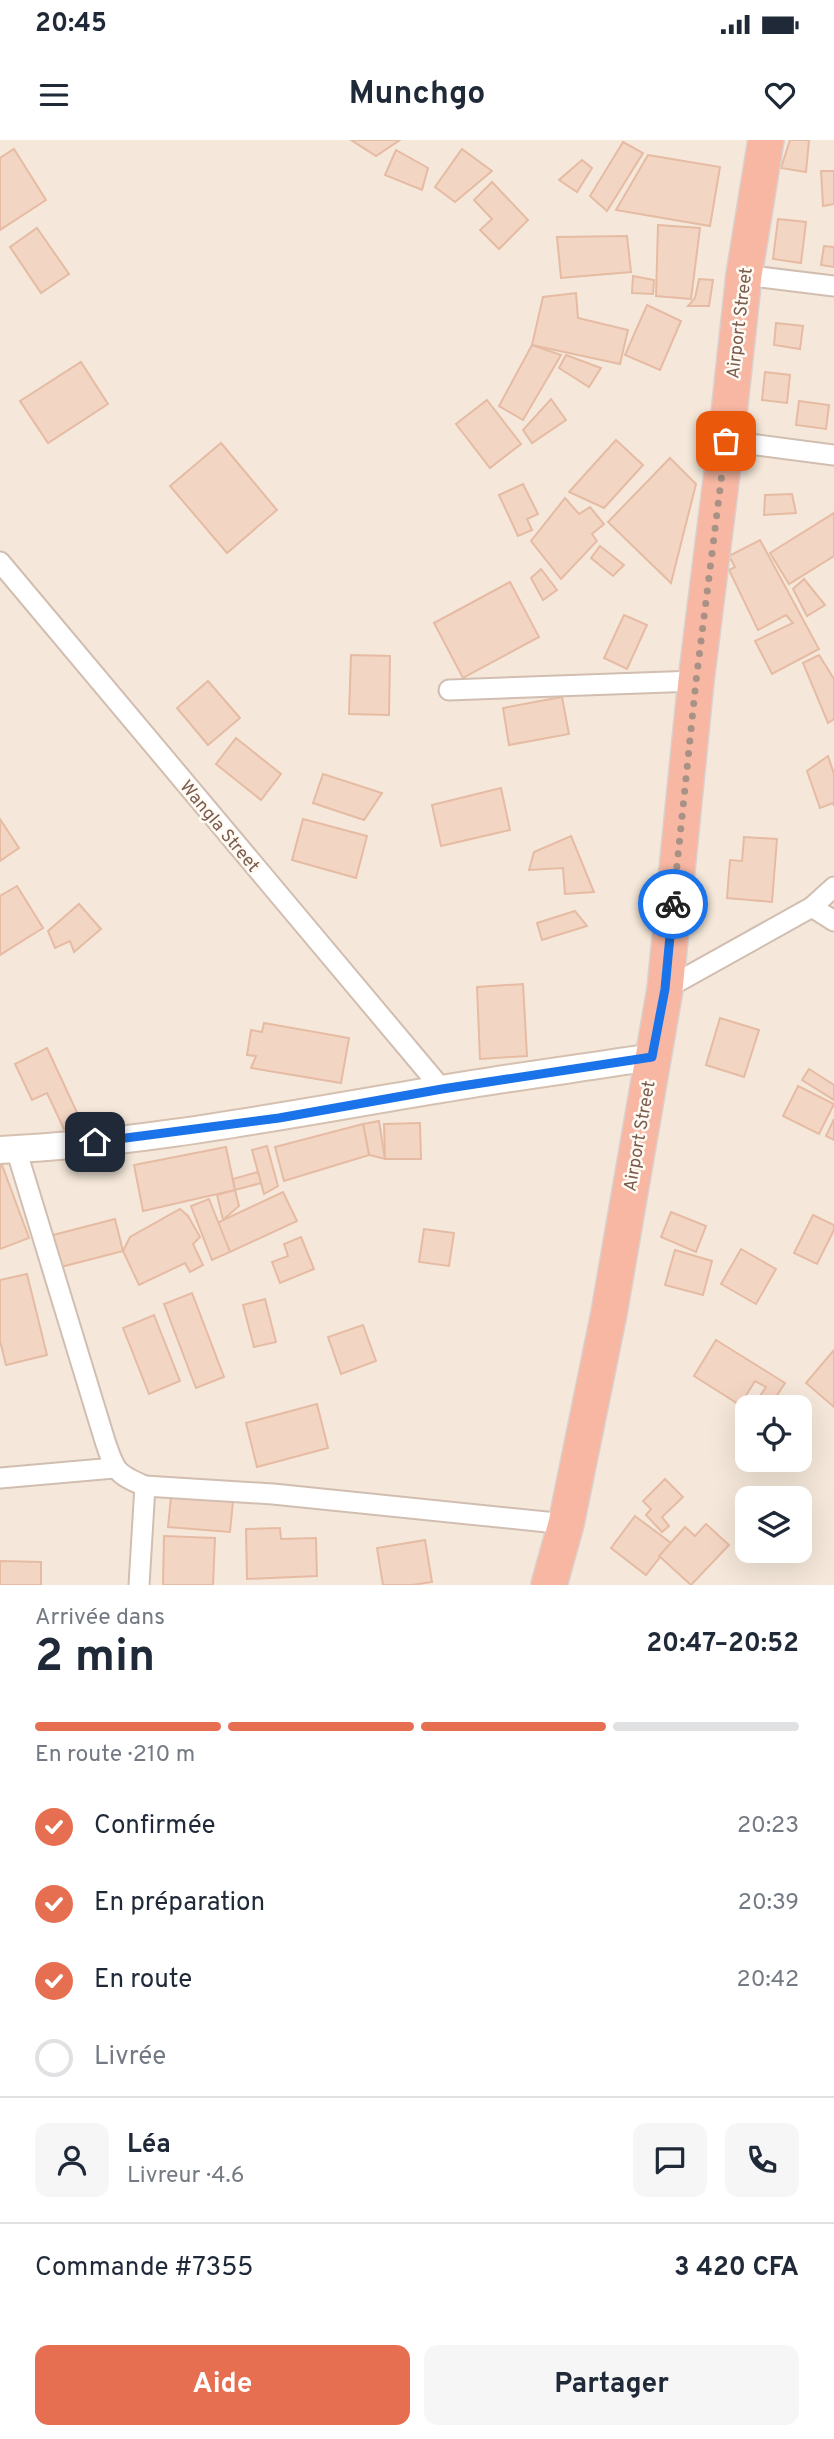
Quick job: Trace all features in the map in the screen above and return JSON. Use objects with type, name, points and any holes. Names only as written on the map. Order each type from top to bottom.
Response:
[{"type":"highway","name":"Airport Street","points":[[549,1585],[566,1524],[609,1313],[665,989],[696,681],[744,275],[766,140]]},
{"type":"street","points":[[744,275],[834,286]]},
{"type":"street","points":[[726,441],[834,456]]},
{"type":"street","name":"Wangla Street","points":[[0,562],[442,1089]]},
{"type":"street","points":[[449,690],[696,681]]},
{"type":"street","points":[[665,989],[812,907],[834,887]]},
{"type":"street","points":[[812,907],[834,920]]},
{"type":"street","points":[[566,1524],[272,1494],[145,1486],[129,1479],[114,1468],[8,1150],[43,1148],[279,1118],[442,1089],[652,1057]]},
{"type":"street","points":[[0,1478],[114,1468]]},
{"type":"street","points":[[139,1585],[145,1486]]},
{"type":"shaded area","points":[[0,140],[834,140],[834,1585],[0,1585]]},
{"type":"building","points":[[351,140],[400,140],[376,156]]},
{"type":"building","points":[[790,140],[809,140],[806,172],[781,168]]},
{"type":"building","points":[[623,142],[643,153],[607,211],[590,196]]},
{"type":"building","points":[[14,149],[46,200],[0,230],[0,158]]},
{"type":"building","points":[[462,149],[492,171],[455,202],[435,187]]},
{"type":"building","points":[[396,150],[428,168],[422,190],[385,175]]},
{"type":"building","points":[[648,155],[720,167],[710,226],[616,210]]},
{"type":"building","points":[[582,160],[592,168],[577,192],[559,180]]},
{"type":"building","points":[[821,171],[834,171],[834,204],[823,206]]},
{"type":"building","points":[[492,182],[528,220],[499,249],[480,230],[492,219],[474,200]]},
{"type":"building","points":[[778,219],[806,222],[801,263],[773,259]]},
{"type":"building","points":[[658,225],[700,228],[691,299],[656,296]]},
{"type":"building","points":[[37,228],[69,274],[41,293],[10,247]]},
{"type":"building","points":[[627,236],[631,272],[561,278],[557,237]]},
{"type":"building","points":[[824,246],[834,247],[834,267],[821,265]]},
{"type":"building","points":[[633,276],[654,280],[653,294],[632,293]]},
{"type":"building","points":[[699,279],[713,280],[709,306],[688,306],[695,298]]},
{"type":"building","points":[[576,293],[578,318],[628,330],[620,364],[532,345],[543,297]]},
{"type":"building","points":[[647,305],[681,321],[660,370],[625,355]]},
{"type":"building","points":[[776,323],[803,326],[800,349],[774,345]]},
{"type":"building","points":[[532,345],[561,355],[523,420],[499,406]]},
{"type":"building","points":[[566,355],[601,368],[589,387],[559,368]]},
{"type":"building","points":[[81,362],[108,404],[48,443],[20,401]]},
{"type":"building","points":[[765,372],[790,375],[787,403],[762,400]]},
{"type":"building","points":[[551,399],[566,420],[532,443],[523,430]]},
{"type":"building","points":[[487,400],[521,444],[490,468],[456,424]]},
{"type":"building","points":[[799,401],[829,405],[826,429],[796,425]]},
{"type":"building","points":[[616,440],[643,465],[604,508],[569,492]]},
{"type":"building","points":[[221,443],[277,510],[227,553],[170,486]]},
{"type":"building","points":[[670,458],[696,484],[671,583],[608,522]]},
{"type":"building","points":[[523,484],[538,514],[527,519],[532,530],[518,536],[499,495]]},
{"type":"building","points":[[792,494],[796,513],[764,515],[765,495]]},
{"type":"building","points":[[565,498],[579,514],[590,507],[604,524],[592,534],[597,541],[561,579],[531,541]]},
{"type":"building","points":[[834,513],[834,556],[789,584],[770,553]]},
{"type":"building","points":[[760,540],[819,649],[772,674],[755,641],[793,623],[786,615],[758,630],[729,570],[735,567],[729,556]]},
{"type":"building","points":[[600,546],[624,565],[613,576],[591,558]]},
{"type":"building","points":[[541,569],[557,590],[543,600],[531,578]]},
{"type":"building","points":[[804,579],[825,605],[807,616],[793,589]]},
{"type":"building","points":[[510,582],[539,637],[463,678],[434,623]]},
{"type":"building","points":[[624,615],[647,625],[627,669],[604,658]]},
{"type":"building","points":[[351,655],[390,656],[389,715],[349,714]]},
{"type":"building","points":[[819,655],[834,679],[834,719],[828,723],[803,663]]},
{"type":"building","points":[[208,681],[240,718],[208,745],[177,708]]},
{"type":"building","points":[[562,697],[569,734],[509,745],[503,708]]},
{"type":"building","points":[[236,738],[281,774],[261,800],[216,764]]},
{"type":"building","points":[[828,756],[834,774],[834,806],[833,803],[820,808],[807,771]]},
{"type":"building","points":[[323,774],[382,793],[364,820],[313,803]]},
{"type":"building","points":[[501,788],[510,830],[441,846],[432,805]]},
{"type":"building","points":[[0,819],[19,848],[0,861]]},
{"type":"building","points":[[303,819],[367,836],[356,878],[292,860]]},
{"type":"building","points":[[571,836],[594,892],[565,894],[563,868],[529,870],[534,852]]},
{"type":"building","points":[[744,837],[777,839],[772,902],[727,898],[730,860],[742,861]]},
{"type":"building","points":[[17,886],[43,928],[0,955],[0,896]]},
{"type":"building","points":[[79,904],[101,929],[74,952],[70,941],[55,948],[48,931]]},
{"type":"building","points":[[575,911],[587,926],[542,940],[537,923]]},
{"type":"building","points":[[523,984],[527,1056],[480,1059],[477,987]]},
{"type":"building","points":[[720,1018],[759,1030],[744,1077],[706,1065]]},
{"type":"building","points":[[264,1023],[349,1038],[341,1083],[251,1068],[256,1056],[247,1055],[251,1030],[262,1032]]},
{"type":"building","points":[[47,1048],[81,1121],[64,1129],[47,1093],[32,1100],[15,1064]]},
{"type":"building","points":[[809,1069],[834,1085],[834,1100],[802,1080]]},
{"type":"building","points":[[798,1086],[834,1104],[819,1134],[783,1116]]},
{"type":"building","points":[[834,1119],[834,1140],[826,1136]]},
{"type":"building","points":[[379,1121],[385,1159],[369,1155],[363,1124]]},
{"type":"building","points":[[420,1123],[421,1159],[385,1159],[384,1124]]},
{"type":"building","points":[[363,1124],[369,1155],[284,1181],[275,1147]]},
{"type":"building","points":[[267,1146],[278,1186],[264,1194],[252,1150]]},
{"type":"building","points":[[226,1147],[235,1190],[143,1211],[134,1165]]},
{"type":"building","points":[[2,1165],[29,1238],[0,1249],[0,1166]]},
{"type":"building","points":[[258,1172],[261,1183],[235,1190],[233,1179]]},
{"type":"building","points":[[235,1190],[239,1206],[223,1220],[217,1195]]},
{"type":"building","points":[[283,1192],[297,1221],[230,1252],[217,1223]]},
{"type":"building","points":[[209,1199],[230,1252],[212,1260],[191,1206]]},
{"type":"building","points":[[180,1209],[188,1216],[200,1237],[193,1244],[203,1265],[190,1272],[185,1263],[139,1285],[123,1251],[130,1237]]},
{"type":"building","points":[[671,1212],[706,1226],[696,1252],[661,1237]]},
{"type":"building","points":[[813,1215],[834,1225],[817,1264],[794,1253]]},
{"type":"building","points":[[115,1219],[123,1251],[61,1267],[53,1235]]},
{"type":"building","points":[[424,1229],[454,1233],[449,1266],[419,1262]]},
{"type":"building","points":[[301,1237],[314,1269],[280,1283],[272,1262],[288,1256],[284,1244]]},
{"type":"building","points":[[741,1249],[776,1269],[756,1304],[721,1284]]},
{"type":"building","points":[[675,1250],[712,1261],[703,1295],[665,1285]]},
{"type":"building","points":[[27,1274],[47,1355],[6,1365],[0,1341],[0,1280]]},
{"type":"building","points":[[192,1293],[224,1377],[196,1388],[164,1304]]},
{"type":"building","points":[[265,1299],[276,1342],[254,1347],[243,1305]]},
{"type":"building","points":[[154,1315],[180,1381],[149,1394],[123,1328]]},
{"type":"building","points":[[363,1325],[376,1361],[341,1374],[328,1337]]},
{"type":"building","points":[[716,1340],[785,1383],[777,1395],[761,1395],[766,1387],[755,1381],[746,1395],[735,1395],[735,1402],[694,1376]]},
{"type":"building","points":[[834,1350],[834,1407],[806,1383]]},
{"type":"building","points":[[317,1404],[328,1448],[257,1467],[246,1423]]},
{"type":"building","points":[[665,1479],[683,1497],[662,1517],[669,1526],[662,1532],[646,1515],[651,1509],[643,1501]]},
{"type":"building","points":[[171,1497],[233,1501],[230,1532],[168,1527]]},
{"type":"building","points":[[635,1516],[671,1543],[646,1575],[611,1548]]},
{"type":"building","points":[[706,1524],[729,1545],[691,1585],[659,1556],[685,1527],[695,1536]]},
{"type":"building","points":[[280,1528],[281,1539],[316,1538],[317,1576],[247,1579],[246,1529]]},
{"type":"building","points":[[164,1536],[215,1538],[213,1585],[163,1585]]},
{"type":"building","points":[[425,1540],[432,1582],[383,1585],[377,1548]]},
{"type":"building","points":[[0,1561],[41,1562],[41,1585],[0,1585]]},
{"type":"way so far","points":[[673,904],[696,681],[726,441]]},
{"type":"route","points":[[95,1142],[279,1118],[442,1089],[652,1057],[665,989],[673,904]]}]
